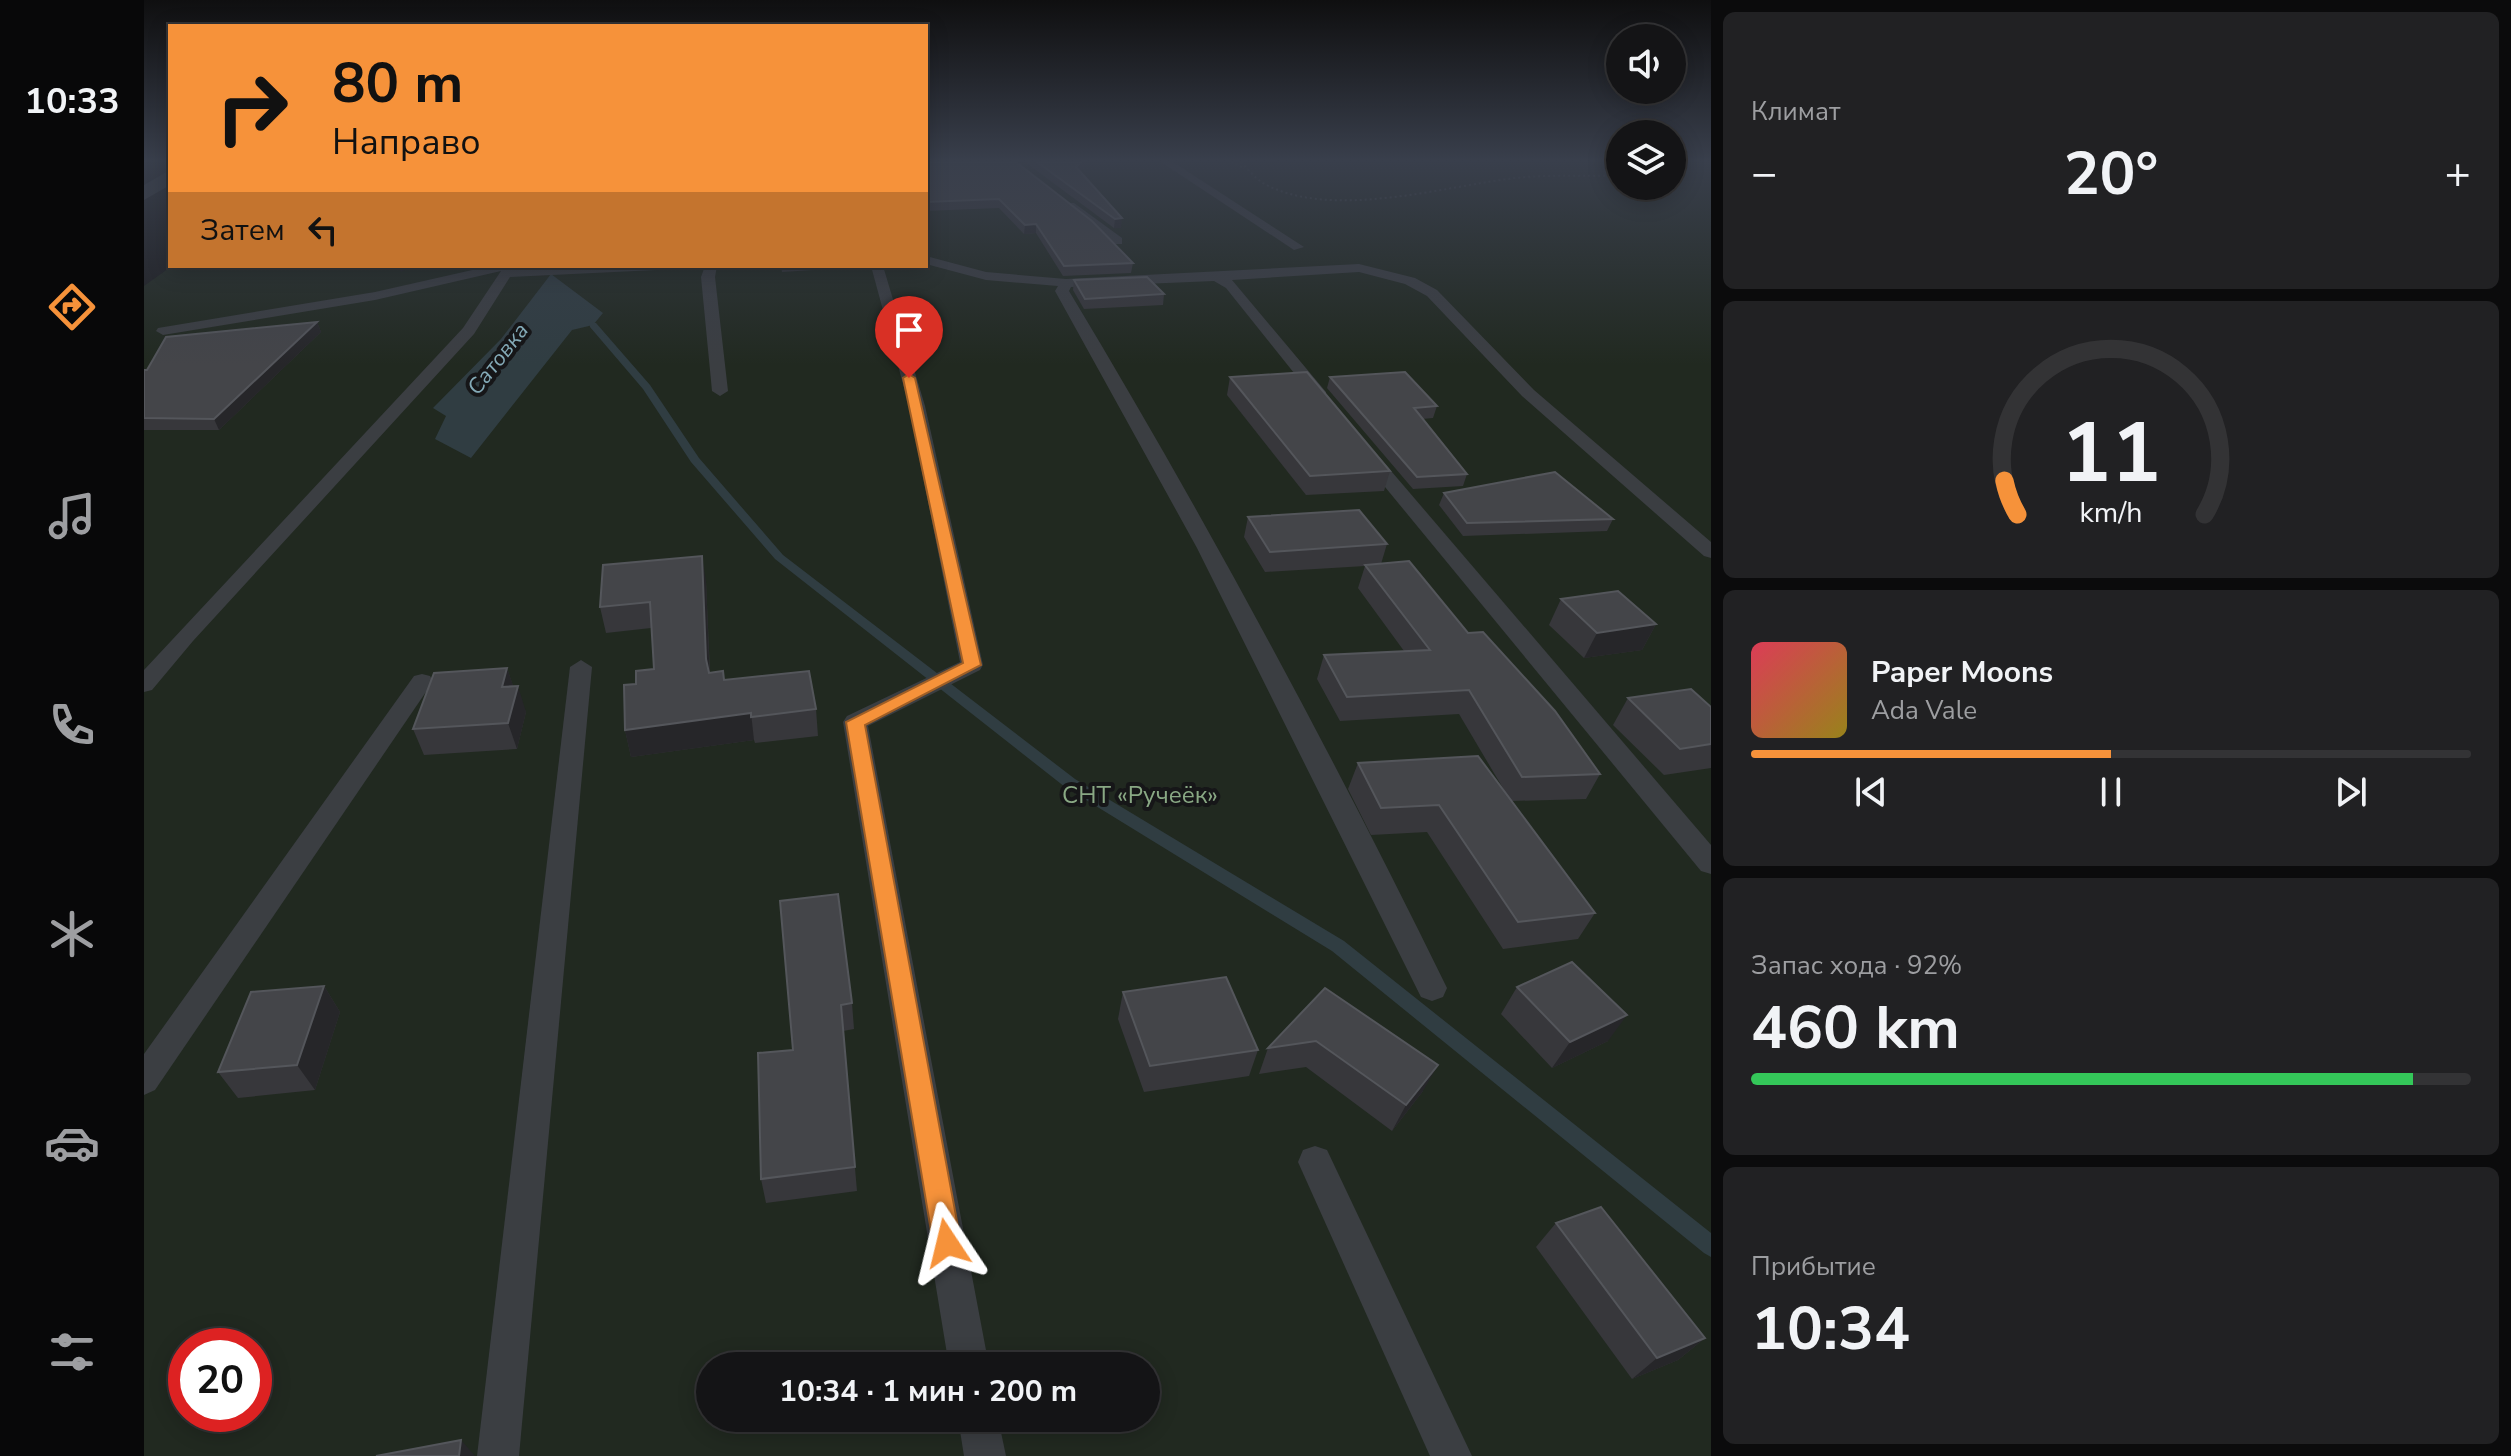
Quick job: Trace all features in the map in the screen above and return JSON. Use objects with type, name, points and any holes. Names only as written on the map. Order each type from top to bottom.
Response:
[{"type":"lane","points":[[1103,230],[1118,241]]},
{"type":"lane","points":[[1272,230],[1298,247]]},
{"type":"lane","points":[[928,261],[986,276],[1066,283],[1359,268],[1410,281],[1432,293],[1528,393],[1711,552]]},
{"type":"lane","points":[[163,331],[375,296],[499,269],[551,268]]},
{"type":"lane","points":[[710,268],[708,277],[720,391]]},
{"type":"lane","points":[[878,268],[917,406],[972,665],[855,722],[967,1352]]},
{"type":"lane","points":[[144,685],[185,636],[469,331],[499,269]]},
{"type":"lane","points":[[1216,277],[1231,285],[1336,415]]},
{"type":"lane","points":[[1066,283],[1062,291],[1114,377],[1236,606],[1432,988]]},
{"type":"lane","points":[[1355,439],[1711,864]]},
{"type":"lane","points":[[498,1456],[581,667]]},
{"type":"lane","points":[[144,1080],[422,681]]},
{"type":"lane","points":[[1315,1162],[1451,1456]]},
{"type":"lane","points":[[981,1432],[985,1456]]},
{"type":"green space","name":"СНТ «Ручеёк»","points":[[928,230],[1711,230],[1711,1456],[144,1456],[144,286],[169,268],[928,268]]},
{"type":"water","name":"Сатовка","points":[[551,274],[603,313],[593,325],[572,330],[471,458],[435,439],[446,416],[433,408],[501,339]]},
{"type":"building","points":[[1040,230],[1101,230],[1133,263],[1064,266]]},
{"type":"building","points":[[1147,277],[1164,294],[1085,299],[1074,280]]},
{"type":"building","points":[[317,322],[214,419],[144,418],[144,370],[147,370],[166,337]]},
{"type":"building","points":[[1307,372],[1390,471],[1310,476],[1230,377]]},
{"type":"building","points":[[1405,372],[1437,406],[1414,408],[1467,474],[1417,477],[1330,377]]},
{"type":"building","points":[[1555,472],[1613,519],[1467,523],[1444,493]]},
{"type":"building","points":[[1359,510],[1387,544],[1270,552],[1248,517]]},
{"type":"building","points":[[702,556],[709,673],[723,671],[724,680],[809,671],[816,709],[751,717],[751,713],[625,730],[624,685],[636,684],[636,671],[654,669],[650,602],[600,607],[603,565]]},
{"type":"building","points":[[1409,561],[1468,633],[1483,632],[1555,711],[1600,774],[1522,777],[1469,690],[1347,697],[1324,655],[1430,650],[1365,565]]},
{"type":"building","points":[[1618,591],[1656,624],[1597,633],[1561,599]]},
{"type":"building","points":[[507,668],[502,687],[518,686],[508,723],[413,729],[434,673]]},
{"type":"building","points":[[1691,689],[1711,707],[1711,744],[1680,749],[1628,698]]},
{"type":"building","points":[[1478,756],[1595,913],[1518,922],[1439,805],[1381,808],[1358,763]]},
{"type":"building","points":[[838,894],[852,1003],[841,1005],[855,1167],[761,1179],[758,1053],[793,1050],[780,901]]},
{"type":"building","points":[[1572,962],[1627,1015],[1570,1042],[1517,987]]},
{"type":"building","points":[[1226,977],[1258,1050],[1150,1066],[1123,992]]},
{"type":"building","points":[[324,986],[297,1065],[218,1072],[251,992]]},
{"type":"building","points":[[1325,988],[1438,1065],[1406,1105],[1316,1041],[1268,1048]]},
{"type":"building","points":[[1601,1207],[1705,1338],[1657,1358],[1556,1223]]},
{"type":"building","points":[[461,1440],[459,1456],[376,1456]]},
{"type":"waterway","points":[[593,325],[647,387],[695,460],[779,557],[1070,783],[1338,946],[1711,1246]]},
{"type":"route","points":[[909,378],[972,665],[855,722],[947,1243]]}]
